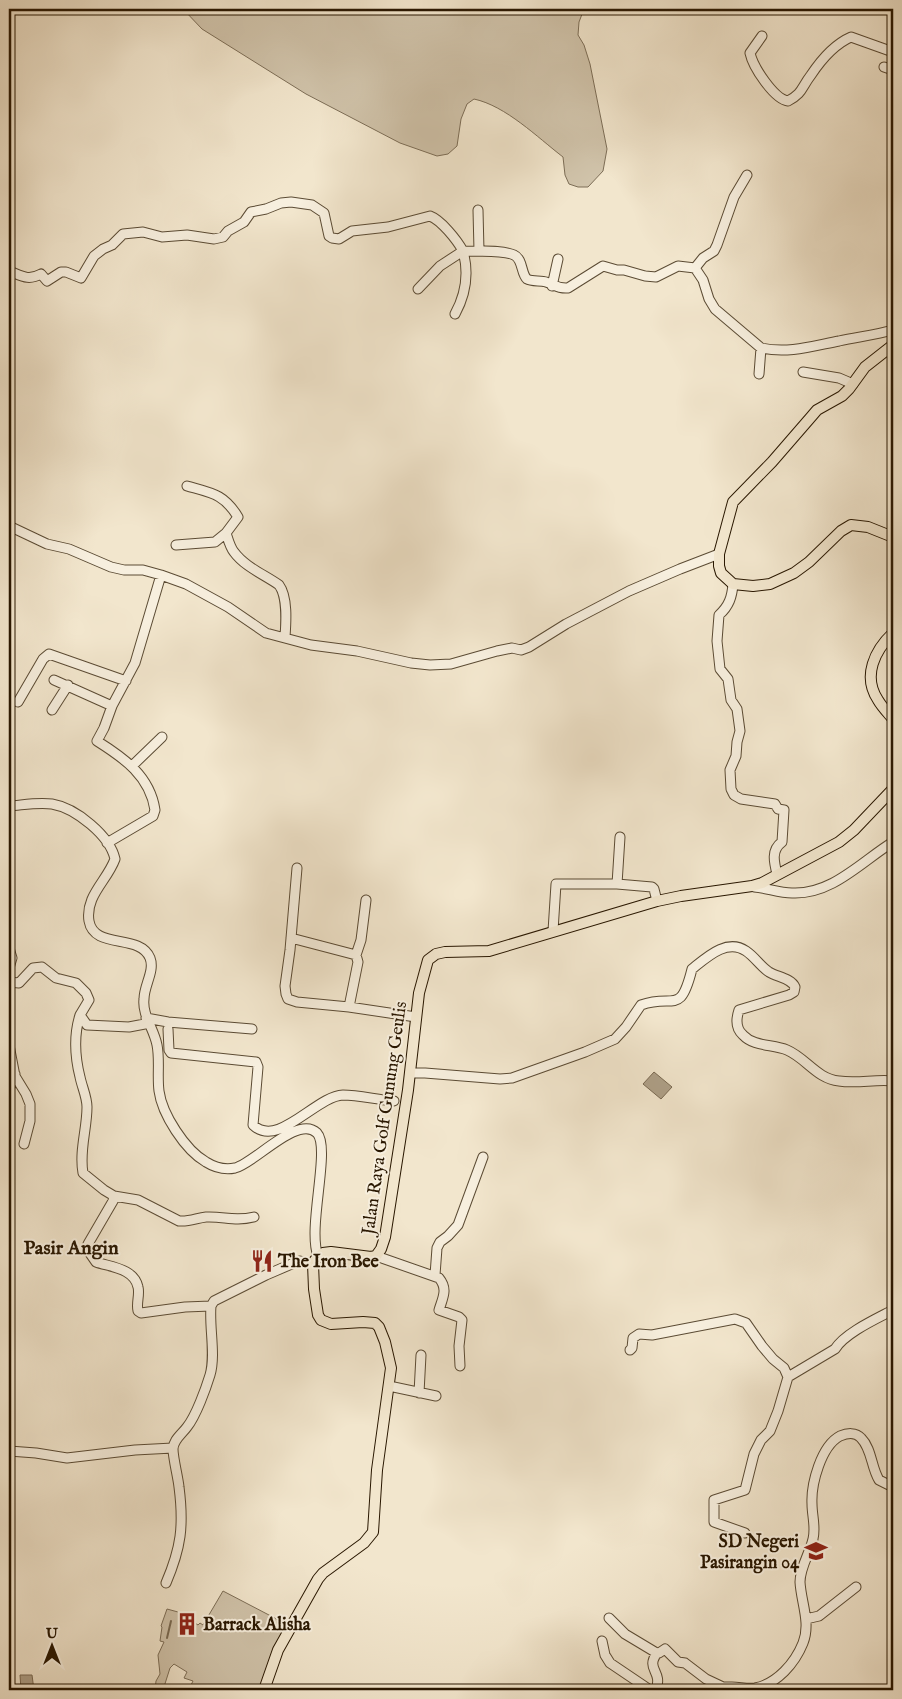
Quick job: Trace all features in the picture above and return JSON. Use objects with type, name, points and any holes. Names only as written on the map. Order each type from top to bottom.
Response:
[{"type":"main road","points":[[893,345],[864,367],[853,384],[842,396],[817,410],[772,462],[736,498],[725,527],[719,554],[720,570],[734,584],[762,586],[782,579],[809,562],[840,531],[851,525],[868,527],[893,537]]},
{"type":"main road","points":[[893,632],[878,649],[871,674],[876,698],[893,719]]},
{"type":"main road","name":"Jalan Raya Golf Gunung Geulis","points":[[315,1260],[331,1252],[370,1258],[376,1256],[381,1249],[385,1237],[423,974],[426,964],[432,956],[449,951],[489,951],[657,901],[752,886],[816,856],[839,842],[893,789]]},
{"type":"main road","points":[[264,1690],[278,1650],[318,1580],[323,1573],[356,1550],[372,1534],[377,1470],[389,1386],[390,1363],[379,1327],[375,1324],[368,1322],[331,1324],[321,1320],[316,1303],[315,1260]]},
{"type":"street","points":[[762,36],[750,52],[753,62],[778,97],[788,101],[799,95],[811,74],[835,47],[851,37],[893,52]]},
{"type":"street","points":[[890,69],[893,76]]},
{"type":"street","points":[[695,268],[703,258],[714,251],[734,197],[747,175]]},
{"type":"street","points":[[9,271],[23,277],[34,278],[41,274],[47,281],[61,272],[81,278],[94,256],[123,234],[144,232],[162,238],[187,235],[214,239],[223,237],[228,231],[244,222],[251,212],[291,202],[312,205],[320,210],[326,218],[329,236],[332,238],[340,239],[352,232],[388,227],[430,216],[439,222],[458,242],[463,251],[465,287],[462,302],[455,314]]},
{"type":"street","points":[[478,210],[479,251]]},
{"type":"street","points":[[418,289],[440,266],[463,251],[514,255],[519,259],[524,276],[528,279],[547,282],[552,286],[563,288],[568,288],[603,266],[656,277],[678,266],[695,268],[703,280],[709,299],[715,309],[761,348],[780,350],[800,349],[862,338],[893,330]]},
{"type":"street","points":[[552,286],[558,259]]},
{"type":"street","points":[[759,374],[761,348]]},
{"type":"street","points":[[803,372],[839,378],[853,384]]},
{"type":"street","points":[[176,545],[215,542],[226,533],[238,517],[227,501],[218,494],[187,486]]},
{"type":"street","points":[[9,526],[47,544],[69,549],[111,567],[161,574],[198,590],[266,633],[304,644],[356,651],[411,663],[430,665],[451,664],[512,648],[521,650],[534,645],[566,624],[629,591],[719,554]]},
{"type":"street","points":[[226,533],[236,554],[282,589],[285,606],[285,638]]},
{"type":"street","points":[[107,843],[153,816],[155,810],[150,792],[132,766],[124,758],[97,741],[134,663],[161,574]]},
{"type":"street","points":[[734,584],[727,607],[719,615],[717,641],[720,669],[728,679],[731,700],[737,709],[739,724],[736,756],[730,770],[731,789],[734,795],[741,798],[775,804],[778,809],[784,810],[782,842],[774,851],[777,874]]},
{"type":"street","points":[[18,702],[43,660],[50,654],[126,681]]},
{"type":"street","points":[[54,680],[112,706]]},
{"type":"street","points":[[52,710],[68,685]]},
{"type":"street","points":[[132,766],[162,737]]},
{"type":"street","points":[[9,806],[46,804],[60,806],[79,815],[99,832],[114,854],[115,859],[92,898],[90,924],[99,935],[108,939],[136,945],[149,956],[151,962],[150,973],[143,1000],[158,1046],[158,1078],[162,1104],[181,1138],[195,1154],[216,1166],[235,1168],[295,1130],[303,1128],[316,1132],[322,1145],[314,1239],[315,1260],[300,1261],[278,1269],[214,1301],[210,1306],[212,1361],[210,1375],[193,1417],[178,1436],[173,1448],[179,1490],[182,1533],[175,1564],[166,1584]]},
{"type":"street","points":[[616,884],[620,837]]},
{"type":"street","points":[[752,886],[792,893],[815,891],[842,877],[893,842]]},
{"type":"street","points":[[297,868],[285,986],[288,999],[296,1002],[349,1007],[416,1017]]},
{"type":"street","points":[[553,931],[556,884],[616,884],[652,888],[654,889],[657,901]]},
{"type":"street","points":[[349,1007],[358,962],[356,955],[361,940],[366,900]]},
{"type":"street","points":[[291,938],[356,955]]},
{"type":"street","points":[[410,1073],[506,1079],[591,1050],[620,1035],[640,1005],[675,1001],[680,998],[687,989],[692,969],[728,946],[738,946],[747,951],[767,971],[779,978],[791,981],[795,987],[794,992],[789,995],[739,1010],[736,1019],[737,1024],[740,1032],[745,1037],[758,1043],[785,1049],[796,1055],[825,1078],[839,1081],[893,1081]]},
{"type":"street","points":[[9,948],[12,958],[9,968]]},
{"type":"street","points":[[9,982],[19,983],[30,970],[39,966],[46,969],[56,978],[73,981],[89,999],[80,1015],[76,1029],[80,1077],[87,1106],[82,1144],[82,1173],[114,1196],[138,1200],[179,1220],[187,1221],[209,1217],[235,1220],[254,1217]]},
{"type":"street","points":[[80,1015],[84,1023],[91,1026],[129,1027],[148,1020],[252,1029]]},
{"type":"street","points":[[168,1029],[169,1050],[171,1053],[256,1062],[258,1067],[253,1126],[265,1132],[272,1132],[283,1128],[327,1101],[343,1095],[394,1102]]},
{"type":"street","points":[[9,1045],[15,1074],[30,1104],[30,1120],[24,1144]]},
{"type":"street","points":[[9,1092],[12,1075],[15,1074]]},
{"type":"street","points":[[299,1118],[303,1128]]},
{"type":"street","points":[[435,1275],[437,1248],[440,1242],[458,1225],[483,1157]]},
{"type":"street","points":[[114,1196],[87,1249],[96,1262],[121,1269],[134,1280],[138,1288],[137,1306],[139,1312],[144,1314],[185,1307],[210,1306]]},
{"type":"street","points":[[376,1256],[440,1278],[445,1290],[439,1310],[459,1317],[462,1320],[459,1346],[460,1366]]},
{"type":"street","points":[[788,1377],[835,1350],[839,1344],[862,1327],[893,1310]]},
{"type":"street","points":[[630,1350],[633,1338],[638,1334],[652,1335],[735,1319],[746,1323],[762,1346],[784,1368],[788,1377],[778,1411],[770,1431],[761,1440],[754,1454],[745,1490],[714,1500],[714,1522],[745,1533]]},
{"type":"street","points":[[419,1393],[421,1355]]},
{"type":"street","points":[[389,1386],[436,1396]]},
{"type":"street","points":[[656,1690],[659,1678],[652,1664],[657,1653],[665,1649],[678,1662],[685,1663],[706,1679],[723,1687],[759,1687],[771,1682],[791,1664],[801,1648],[806,1633],[801,1578],[814,1536],[813,1489],[820,1463],[828,1447],[835,1439],[842,1435],[850,1434],[857,1435],[862,1439],[879,1480],[893,1487]]},
{"type":"street","points":[[9,1451],[67,1458],[135,1450],[173,1448]]},
{"type":"street","points":[[806,1619],[813,1619],[819,1616],[856,1586]]},
{"type":"street","points":[[609,1618],[626,1634],[657,1653]]},
{"type":"street","points":[[602,1641],[607,1659],[613,1666],[650,1690]]},
{"type":"street","points":[[9,1676],[10,1690]]},
{"type":"shaded area","points":[[183,9],[584,9],[579,22],[578,35],[584,45],[590,64],[607,149],[603,171],[588,187],[578,187],[569,184],[565,175],[563,157],[509,115],[498,108],[474,99],[467,104],[461,119],[457,146],[448,154],[437,156],[400,143],[306,94],[202,29]]},
{"type":"shaded area","points":[[654,1072],[672,1087],[661,1099],[643,1084]]},
{"type":"shaded area","points":[[223,1591],[290,1626],[272,1653],[260,1690],[189,1689],[193,1681],[184,1678],[187,1672],[174,1664],[170,1668],[163,1690],[155,1690],[156,1681],[160,1674],[158,1655],[164,1642],[160,1641],[161,1626],[167,1609],[178,1612],[198,1625],[200,1623],[203,1625]]},
{"type":"shaded area","points":[[20,1675],[32,1675],[34,1690],[21,1690]]},
{"type":"waterway","points":[[167,1638],[171,1621]]},
{"type":"place","name":"The Iron Bee","points":[[262,1261]]},
{"type":"place","name":"SD Negeri Pasirangin 04","points":[[816,1551]]},
{"type":"place","name":"Barrack Alisha","points":[[187,1624]]},
{"type":"district","name":"Pasir Angin","points":[[71,1247]]}]
